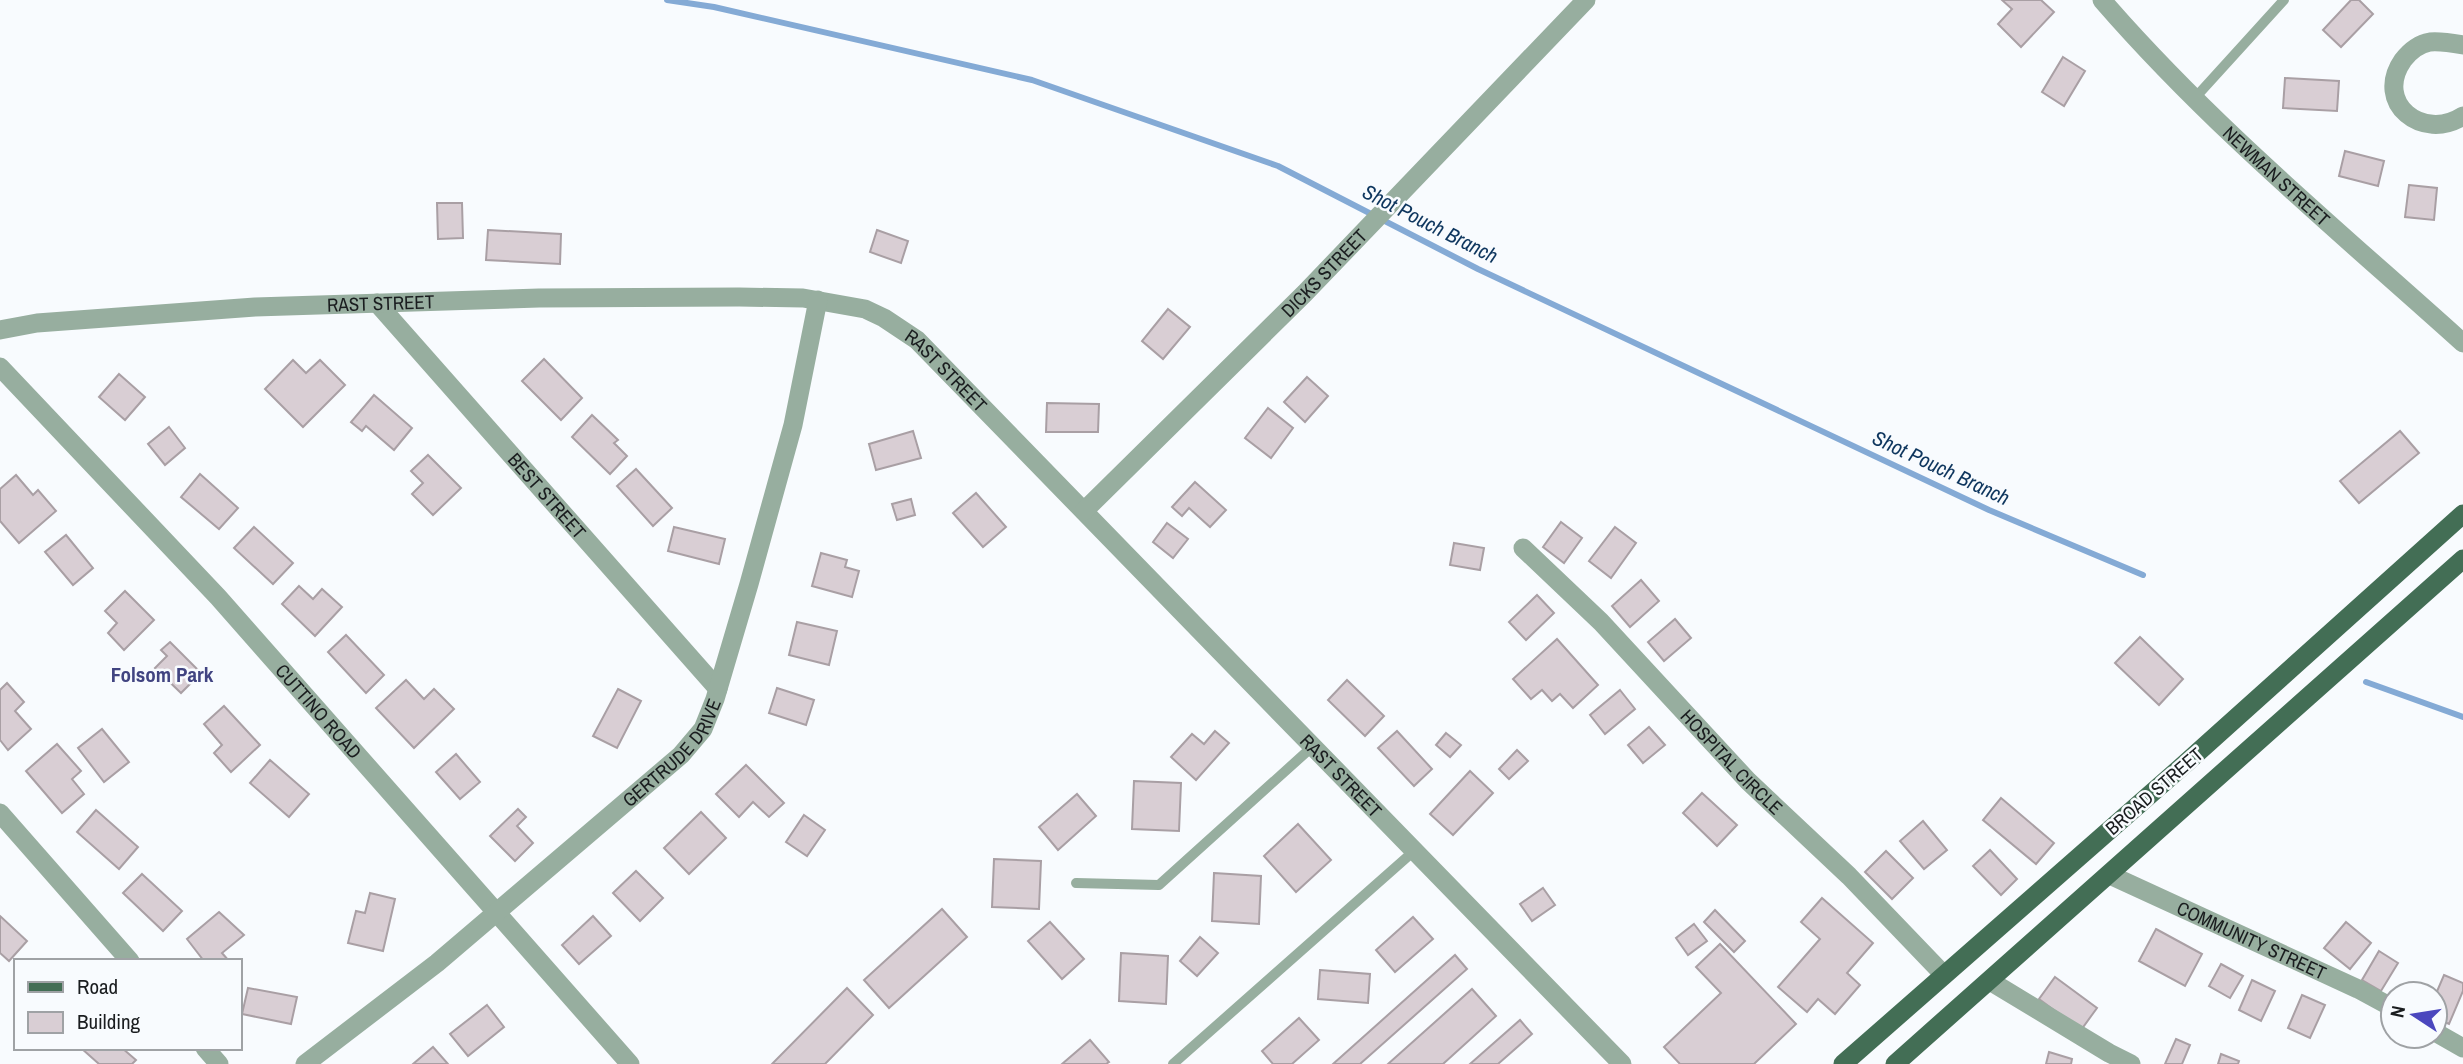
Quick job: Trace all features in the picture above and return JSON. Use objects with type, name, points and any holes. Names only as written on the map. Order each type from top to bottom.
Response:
[{"type":"main road","name":"BROAD STREET","points":[[1843,1064],[2187,762],[2463,514]]},
{"type":"main road","name":"BROAD STREET","points":[[1895,1064],[2463,559]]},
{"type":"street","name":"DICKS STREET","points":[[1084,512],[1397,198],[1586,0]]},
{"type":"street","name":"NEWMAN STREET","points":[[2102,0],[2136,39],[2225,130],[2463,343]]},
{"type":"street","points":[[2463,45],[2428,42],[2415,47],[2398,68],[2393,93],[2406,114],[2421,122],[2439,125],[2463,116]]},
{"type":"street","name":"RAST STREET","points":[[0,330],[37,323],[255,307],[377,303],[739,297],[818,300],[865,309],[917,340],[1622,1064]]},
{"type":"street","name":"GERTRUDE DRIVE","points":[[305,1064],[437,963],[497,913],[681,755],[703,729],[750,584],[793,425],[818,300]]},
{"type":"street","name":"BEST STREET","points":[[377,303],[718,689]]},
{"type":"street","name":"CUTTINO ROAD","points":[[0,367],[218,597],[630,1064]]},
{"type":"street","name":"HOSPITAL CIRCLE","points":[[1523,548],[1601,622],[1748,781],[1849,876],[1944,975]]},
{"type":"street","points":[[0,813],[128,959]]},
{"type":"street","name":"COMMUNITY STREET","points":[[2110,875],[2379,1000]]},
{"type":"street","points":[[1990,981],[2109,1054],[2132,1064]]},
{"type":"street","points":[[207,1050],[219,1064]]},
{"type":"lane","points":[[2194,99],[2284,0]]},
{"type":"lane","points":[[1076,883],[1159,885],[1312,747]]},
{"type":"lane","points":[[1173,1064],[1414,851]]},
{"type":"building","points":[[2002,0],[2041,0],[2054,12],[2021,47],[1998,24],[2012,9]]},
{"type":"building","points":[[2351,0],[2359,0],[2373,14],[2341,47],[2323,30]]},
{"type":"building","points":[[2063,57],[2085,71],[2064,106],[2042,92]]},
{"type":"building","points":[[2285,78],[2339,81],[2337,111],[2283,108]]},
{"type":"building","points":[[2345,151],[2384,161],[2378,186],[2339,176]]},
{"type":"building","points":[[2409,185],[2437,188],[2434,220],[2405,217]]},
{"type":"building","points":[[437,203],[462,203],[463,238],[438,239]]},
{"type":"building","points":[[488,230],[561,234],[560,264],[486,260]]},
{"type":"building","points":[[877,230],[908,241],[901,263],[870,252]]},
{"type":"building","points":[[1168,309],[1190,327],[1163,359],[1142,341]]},
{"type":"building","points":[[544,359],[582,398],[561,420],[522,381]]},
{"type":"building","points":[[293,360],[306,373],[320,360],[345,385],[303,427],[265,389]]},
{"type":"building","points":[[119,374],[145,397],[125,420],[99,397]]},
{"type":"building","points":[[1307,377],[1328,396],[1305,422],[1284,402]]},
{"type":"building","points":[[374,395],[412,428],[394,450],[366,426],[362,431],[351,422]]},
{"type":"building","points":[[1047,403],[1099,404],[1098,432],[1046,432]]},
{"type":"building","points":[[1268,408],[1293,428],[1271,458],[1245,438]]},
{"type":"building","points":[[592,415],[618,440],[614,443],[627,456],[610,474],[572,437]]},
{"type":"building","points":[[169,427],[185,448],[165,465],[148,444]]},
{"type":"building","points":[[913,431],[921,458],[876,470],[869,444]]},
{"type":"building","points":[[2400,431],[2419,453],[2359,503],[2340,481]]},
{"type":"building","points":[[428,455],[461,488],[433,515],[412,494],[423,483],[411,471]]},
{"type":"building","points":[[636,469],[672,508],[653,526],[617,486]]},
{"type":"building","points":[[200,474],[238,508],[219,529],[181,497]]},
{"type":"building","points":[[16,475],[33,495],[38,490],[56,511],[19,543],[0,521],[0,489]]},
{"type":"building","points":[[1195,482],[1226,510],[1210,527],[1189,508],[1182,516],[1172,507]]},
{"type":"building","points":[[976,493],[1006,527],[983,547],[953,513]]},
{"type":"building","points":[[911,499],[915,515],[897,520],[892,504]]},
{"type":"building","points":[[1561,522],[1582,538],[1564,563],[1543,547]]},
{"type":"building","points":[[1167,523],[1188,539],[1173,558],[1153,542]]},
{"type":"building","points":[[254,527],[293,563],[273,584],[234,548]]},
{"type":"building","points":[[674,527],[725,539],[719,564],[668,551]]},
{"type":"building","points":[[1615,527],[1636,543],[1611,578],[1589,561]]},
{"type":"building","points":[[66,535],[93,568],[73,585],[45,552]]},
{"type":"building","points":[[1454,543],[1484,548],[1480,570],[1450,565]]},
{"type":"building","points":[[821,553],[847,560],[845,567],[859,571],[852,597],[812,586]]},
{"type":"building","points":[[1641,580],[1659,601],[1630,627],[1612,606]]},
{"type":"building","points":[[299,586],[313,599],[322,589],[342,607],[315,636],[282,604]]},
{"type":"building","points":[[125,591],[154,620],[124,650],[108,633],[117,623],[105,611]]},
{"type":"building","points":[[1537,595],[1554,613],[1526,640],[1509,622]]},
{"type":"building","points":[[1675,619],[1691,638],[1664,661],[1648,642]]},
{"type":"building","points":[[797,622],[837,631],[829,665],[789,655]]},
{"type":"building","points":[[346,635],[384,675],[366,693],[328,652]]},
{"type":"building","points":[[2140,637],[2183,679],[2159,705],[2115,663]]},
{"type":"building","points":[[1557,639],[1598,685],[1573,708],[1560,694],[1552,701],[1542,690],[1531,699],[1513,679]]},
{"type":"building","points":[[170,642],[201,673],[181,693],[155,668],[167,656],[161,650]]},
{"type":"building","points":[[406,680],[424,699],[434,689],[454,709],[414,748],[376,708]]},
{"type":"building","points":[[1347,680],[1384,716],[1365,736],[1328,700]]},
{"type":"building","points":[[7,683],[24,702],[15,711],[31,729],[8,750],[0,740],[0,690]]},
{"type":"building","points":[[777,688],[814,700],[806,725],[769,713]]},
{"type":"building","points":[[618,689],[641,701],[617,748],[593,736]]},
{"type":"building","points":[[1620,690],[1635,709],[1605,734],[1590,715]]},
{"type":"building","points":[[224,706],[260,745],[231,772],[214,753],[222,745],[204,724]]},
{"type":"building","points":[[1649,727],[1665,745],[1643,763],[1628,745]]},
{"type":"building","points":[[102,729],[129,762],[104,782],[78,748]]},
{"type":"building","points":[[1215,731],[1229,743],[1196,780],[1171,757],[1192,734],[1204,744]]},
{"type":"building","points":[[1397,731],[1432,769],[1414,786],[1378,748]]},
{"type":"building","points":[[1446,733],[1461,745],[1450,757],[1436,745]]},
{"type":"building","points":[[57,744],[81,771],[72,779],[84,794],[62,813],[26,771]]},
{"type":"building","points":[[1517,750],[1528,761],[1509,779],[1499,769]]},
{"type":"building","points":[[456,754],[480,782],[460,799],[436,772]]},
{"type":"building","points":[[270,760],[309,794],[289,817],[250,783]]},
{"type":"building","points":[[746,765],[784,803],[769,817],[753,802],[739,817],[716,794]]},
{"type":"building","points":[[1470,771],[1493,793],[1453,835],[1430,814]]},
{"type":"building","points":[[1134,781],[1181,783],[1179,831],[1132,829]]},
{"type":"building","points":[[1702,793],[1737,825],[1717,846],[1683,813]]},
{"type":"building","points":[[1077,794],[1096,816],[1058,850],[1039,827]]},
{"type":"building","points":[[2001,798],[2054,843],[2036,864],[1983,820]]},
{"type":"building","points":[[518,809],[526,817],[517,826],[533,843],[515,861],[490,836]]},
{"type":"building","points":[[96,810],[138,847],[119,869],[77,832]]},
{"type":"building","points":[[701,812],[726,838],[689,874],[664,848]]},
{"type":"building","points":[[804,815],[825,830],[807,856],[786,842]]},
{"type":"building","points":[[1923,821],[1947,850],[1924,869],[1900,841]]},
{"type":"building","points":[[1298,824],[1331,860],[1296,892],[1264,856]]},
{"type":"building","points":[[1990,850],[2017,879],[2001,895],[1973,866]]},
{"type":"building","points":[[1886,851],[1913,878],[1892,899],[1865,872]]},
{"type":"building","points":[[994,859],[1041,861],[1039,909],[992,907]]},
{"type":"building","points":[[636,871],[663,898],[640,921],[613,893]]},
{"type":"building","points":[[1214,873],[1261,876],[1259,924],[1212,921]]},
{"type":"building","points":[[142,874],[182,911],[163,931],[123,893]]},
{"type":"building","points":[[1543,888],[1555,905],[1532,921],[1520,904]]},
{"type":"building","points":[[370,893],[395,899],[383,951],[348,943],[356,911],[365,913]]},
{"type":"building","points":[[1822,898],[1873,943],[1847,973],[1860,985],[1835,1014],[1818,999],[1807,1012],[1778,987],[1820,939],[1801,922]]},
{"type":"building","points":[[942,909],[967,937],[889,1008],[864,980]]},
{"type":"building","points":[[1715,910],[1745,941],[1734,952],[1704,922]]},
{"type":"building","points":[[219,912],[244,935],[222,953],[227,959],[202,959],[187,939]]},
{"type":"building","points":[[0,916],[27,941],[9,961],[0,953]]},
{"type":"building","points":[[593,916],[611,936],[579,964],[562,945]]},
{"type":"building","points":[[1413,917],[1433,939],[1395,972],[1376,950]]},
{"type":"building","points":[[1050,922],[1084,959],[1062,979],[1028,941]]},
{"type":"building","points":[[2346,922],[2371,943],[2350,969],[2324,948]]},
{"type":"building","points":[[1694,924],[1707,941],[1688,955],[1676,938]]},
{"type":"building","points":[[2156,929],[2202,954],[2185,986],[2139,961]]},
{"type":"building","points":[[1200,937],[1218,953],[1197,976],[1180,961]]},
{"type":"building","points":[[1720,944],[1796,1024],[1754,1064],[1680,1064],[1664,1047],[1721,993],[1696,967]]},
{"type":"building","points":[[2379,951],[2398,963],[2388,980],[2379,980],[2379,990],[2362,980]]},
{"type":"building","points":[[1121,953],[1168,956],[1166,1004],[1119,1001]]},
{"type":"building","points":[[1455,955],[1467,969],[1360,1064],[1333,1064]]},
{"type":"building","points":[[2221,964],[2243,976],[2230,998],[2209,986]]},
{"type":"building","points":[[1320,970],[1370,974],[1368,1003],[1318,999]]},
{"type":"building","points":[[2444,975],[2463,983],[2463,991],[2449,1024],[2449,980],[2442,980]]},
{"type":"building","points":[[2055,977],[2097,1008],[2081,1030],[2039,999]]},
{"type":"building","points":[[2252,980],[2275,991],[2261,1021],[2239,1010]]},
{"type":"building","points":[[248,988],[297,997],[291,1024],[242,1014]]},
{"type":"building","points":[[847,988],[873,1015],[825,1064],[772,1064]]},
{"type":"building","points":[[1472,989],[1496,1016],[1443,1064],[1388,1064]]},
{"type":"building","points":[[2302,995],[2325,1005],[2310,1038],[2288,1028]]},
{"type":"building","points":[[487,1005],[504,1027],[468,1056],[450,1034]]},
{"type":"building","points":[[1299,1018],[1319,1040],[1292,1064],[1273,1064],[1262,1051]]},
{"type":"building","points":[[1520,1020],[1532,1034],[1498,1064],[1470,1064]]},
{"type":"building","points":[[2176,1039],[2190,1045],[2182,1064],[2165,1064]]},
{"type":"building","points":[[1090,1040],[1109,1062],[1062,1064]]},
{"type":"building","points":[[433,1047],[448,1064],[413,1064]]},
{"type":"building","points":[[83,1050],[124,1050],[136,1060],[132,1064],[99,1064]]},
{"type":"building","points":[[2049,1052],[2072,1059],[2071,1064],[2046,1064]]},
{"type":"building","points":[[2221,1054],[2239,1061],[2238,1064],[2218,1064]]},
{"type":"waterway","name":"Shot Pouch Branch","points":[[667,0],[714,7],[1032,80],[1278,166],[1478,269],[1989,510],[2143,575]]},
{"type":"waterway","name":"Shot Pouch Branch","points":[[2366,682],[2463,717]]},
{"type":"district","name":"Folsom Park","points":[[162,675]]}]
